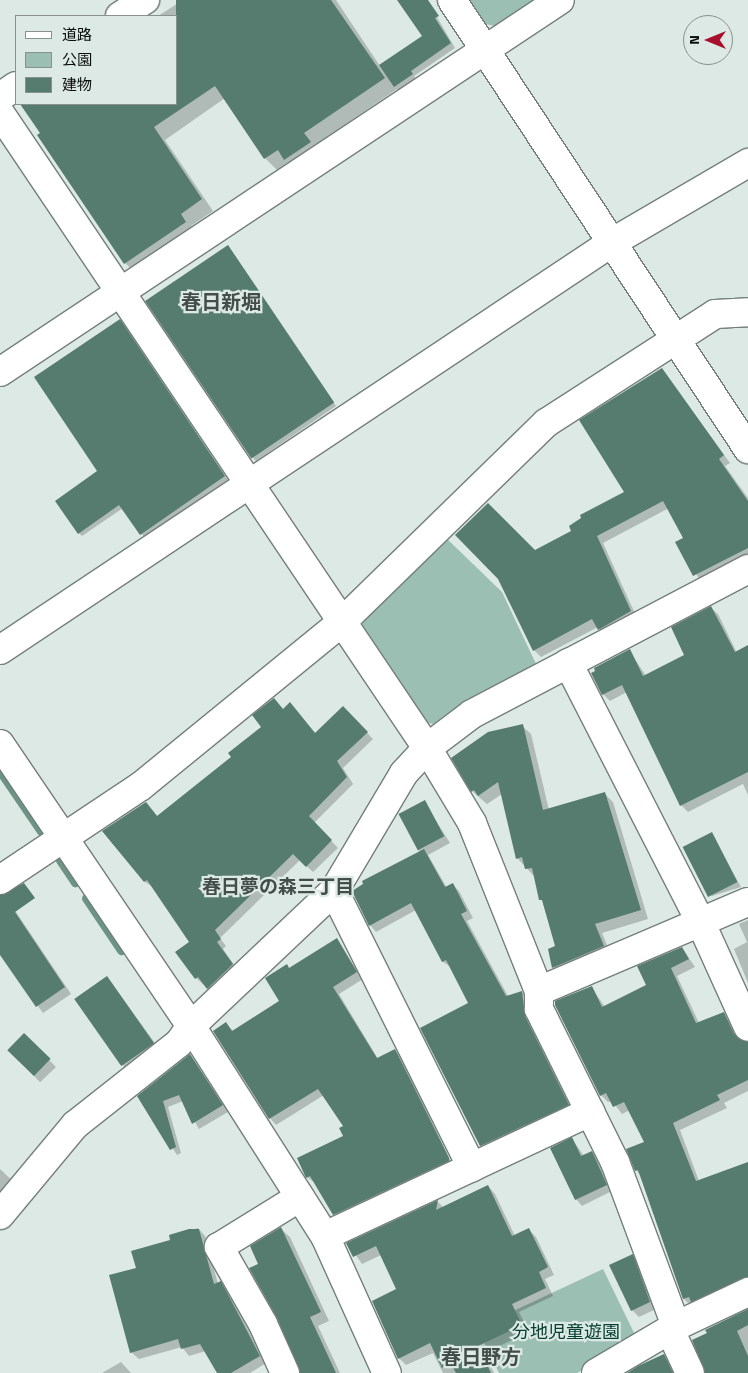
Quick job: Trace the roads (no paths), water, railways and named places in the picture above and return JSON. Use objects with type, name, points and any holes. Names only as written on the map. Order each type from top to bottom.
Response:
[{"type":"street","points":[[122,15],[145,0]]},
{"type":"street","points":[[452,0],[748,449]]},
{"type":"street","points":[[0,372],[560,0]]},
{"type":"street","points":[[0,97],[15,87]]},
{"type":"street","points":[[0,113],[427,748],[472,823],[538,990],[538,1009],[619,1170],[690,1373]]},
{"type":"street","points":[[0,650],[251,486],[611,242],[748,163]]},
{"type":"street","points":[[0,880],[141,786],[342,622],[546,423],[715,314],[748,312]]},
{"type":"street","points":[[0,1215],[75,1125],[179,1043],[192,1026],[334,891],[404,773],[427,748],[472,714],[748,569]]},
{"type":"street","points":[[568,663],[700,920],[748,1027]]},
{"type":"street","points":[[0,744],[192,1026],[325,1236],[387,1373]]},
{"type":"street","points":[[334,891],[472,1168]]},
{"type":"street","points":[[538,990],[700,920],[748,902]]},
{"type":"street","points":[[325,1236],[590,1112]]},
{"type":"street","points":[[285,1373],[263,1324],[219,1247],[300,1197]]},
{"type":"street","points":[[596,1373],[673,1328],[748,1292]]},
{"type":"waterway","points":[[0,771],[41,831]]},
{"type":"waterway","points":[[60,860],[75,882]]},
{"type":"waterway","points":[[86,898],[121,950]]},
{"type":"district","name":"春日新堀","points":[[221,301]]},
{"type":"district","name":"春日夢の森三丁目","points":[[278,886]]},
{"type":"district","name":"春日野方","points":[[481,1356]]},
{"type":"park label","name":"分地児童遊園","points":[[566,1332]]}]
